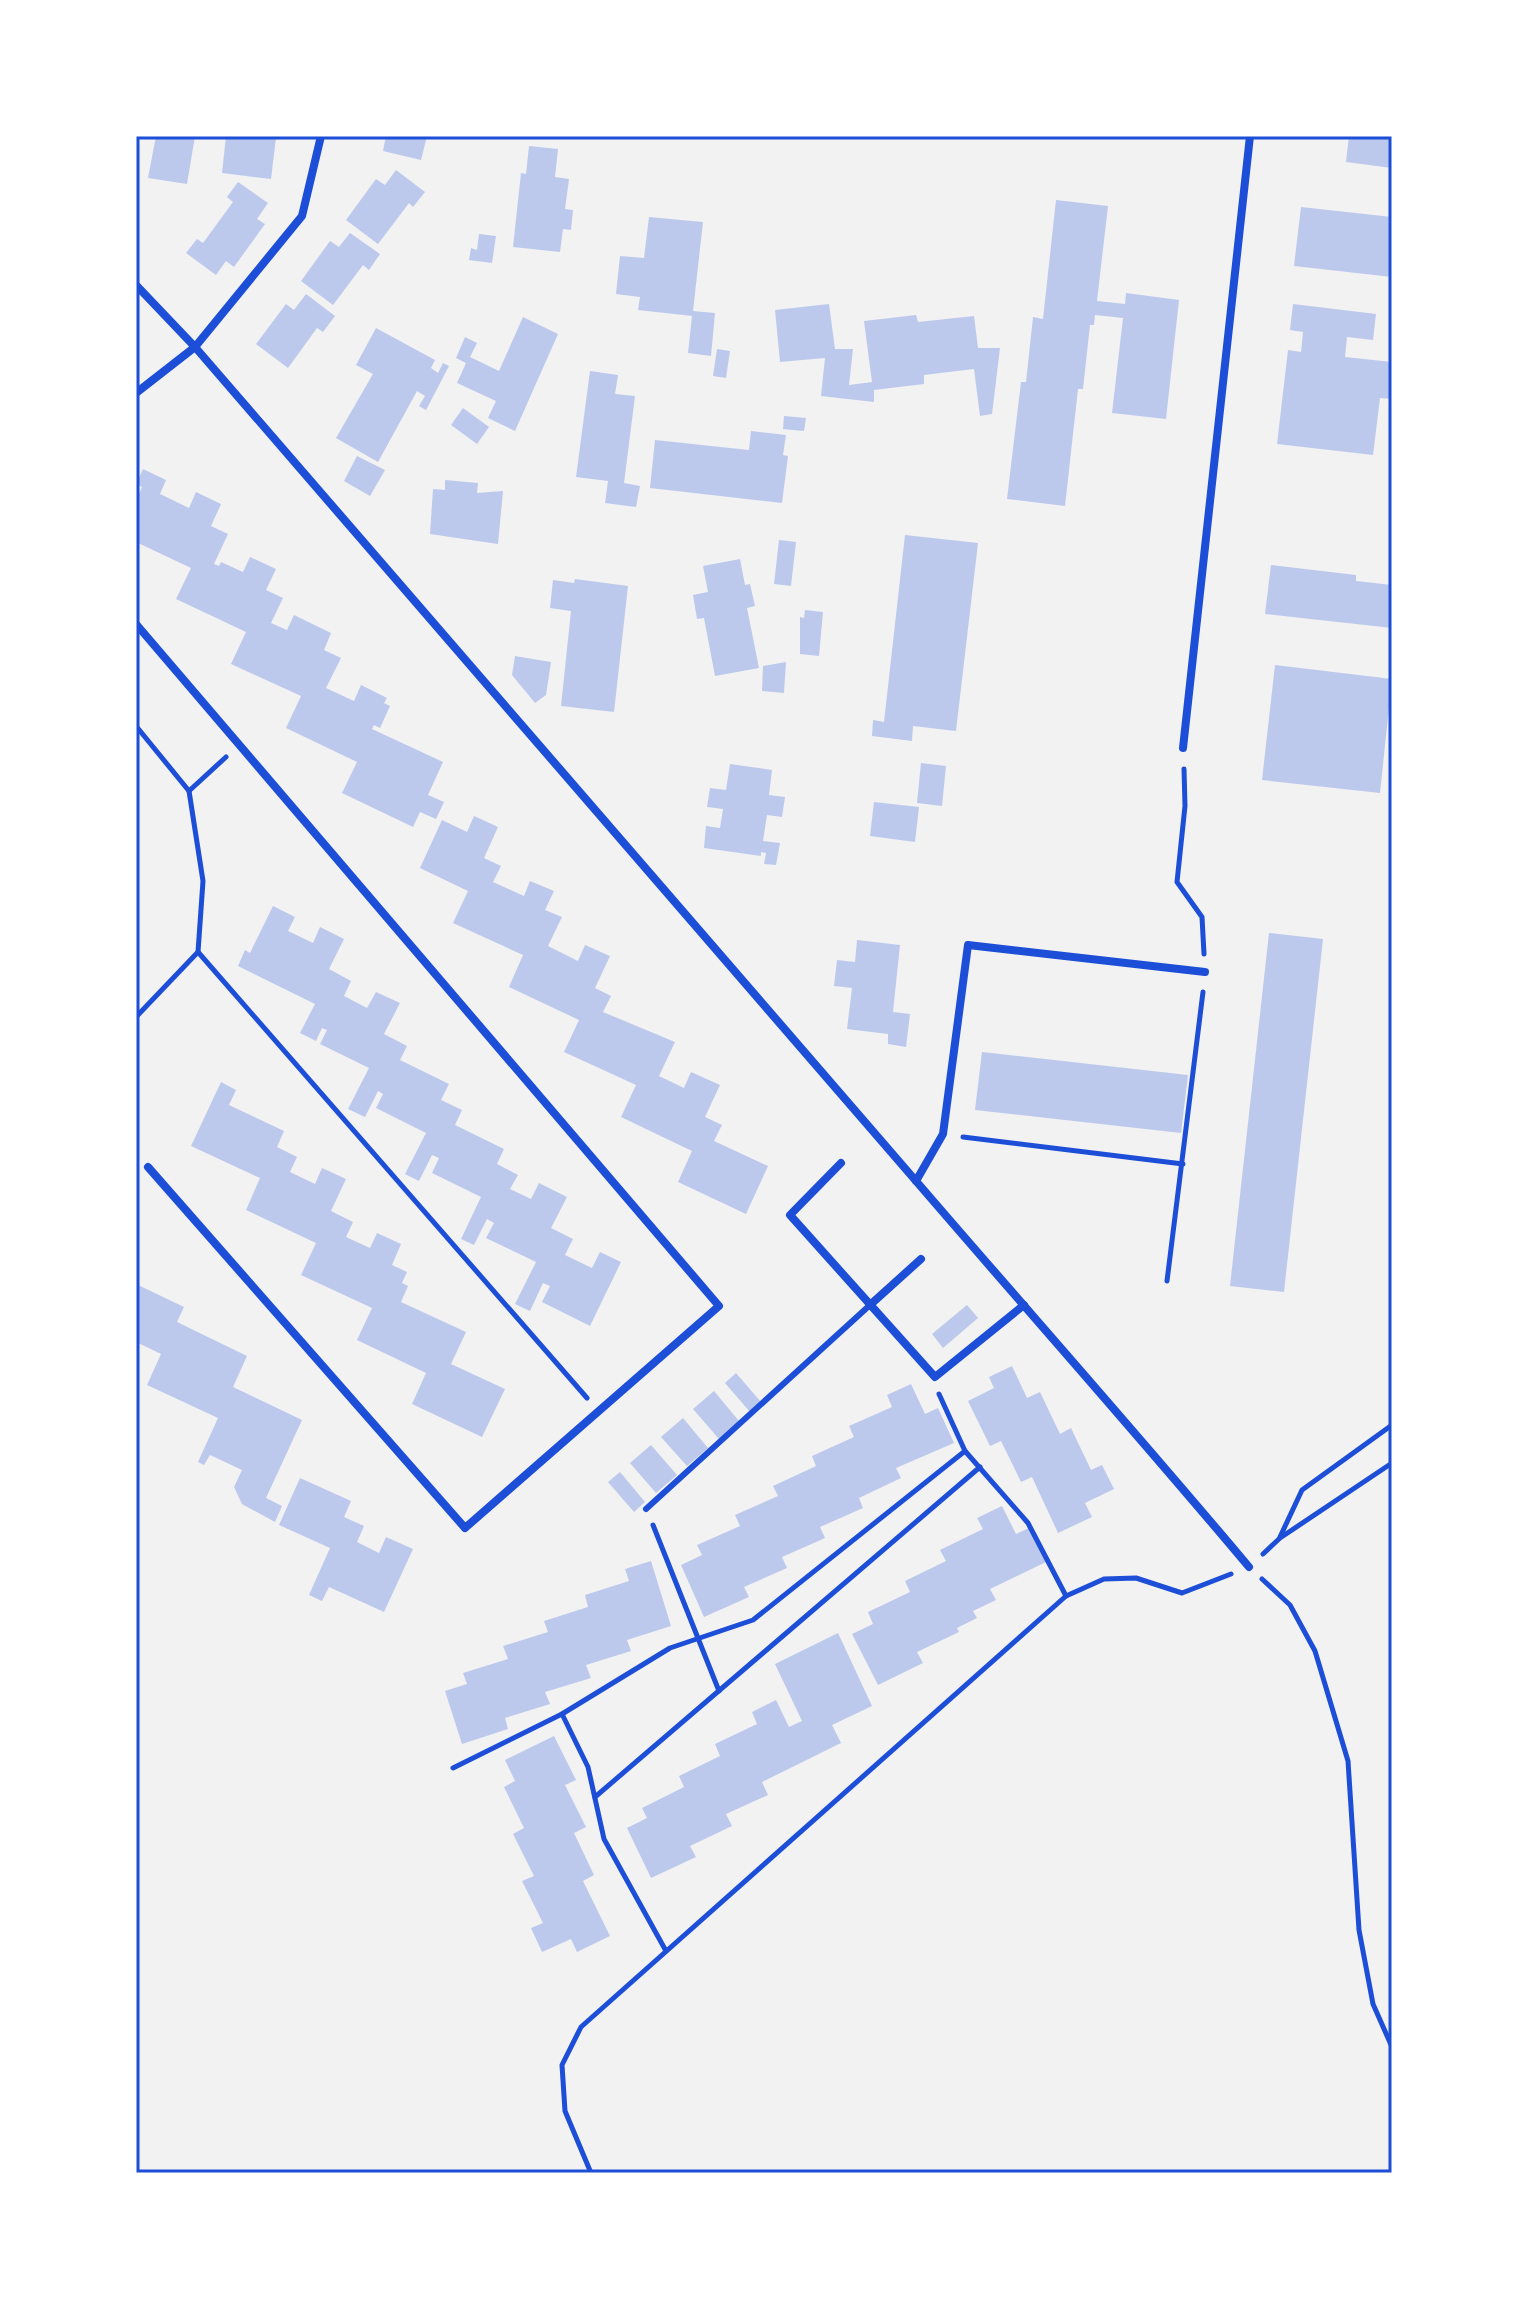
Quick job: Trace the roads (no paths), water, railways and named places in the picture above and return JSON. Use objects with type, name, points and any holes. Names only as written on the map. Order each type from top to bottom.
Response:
[{"type":"street","points":[[136,393],[195,347],[302,216],[321,136]]},
{"type":"street","points":[[1183,748],[1250,136]]},
{"type":"street","points":[[136,285],[195,347],[598,809],[916,1181],[1078,1363],[1249,1567]]},
{"type":"street","points":[[136,624],[719,1306],[465,1528],[148,1167]]},
{"type":"street","points":[[916,1181],[943,1134],[968,945],[1205,972]]},
{"type":"street","points":[[841,1163],[790,1215],[935,1377],[1024,1305]]},
{"type":"street","points":[[870,1305],[921,1259]]},
{"type":"lane","points":[[646,1509],[870,1305]]}]
